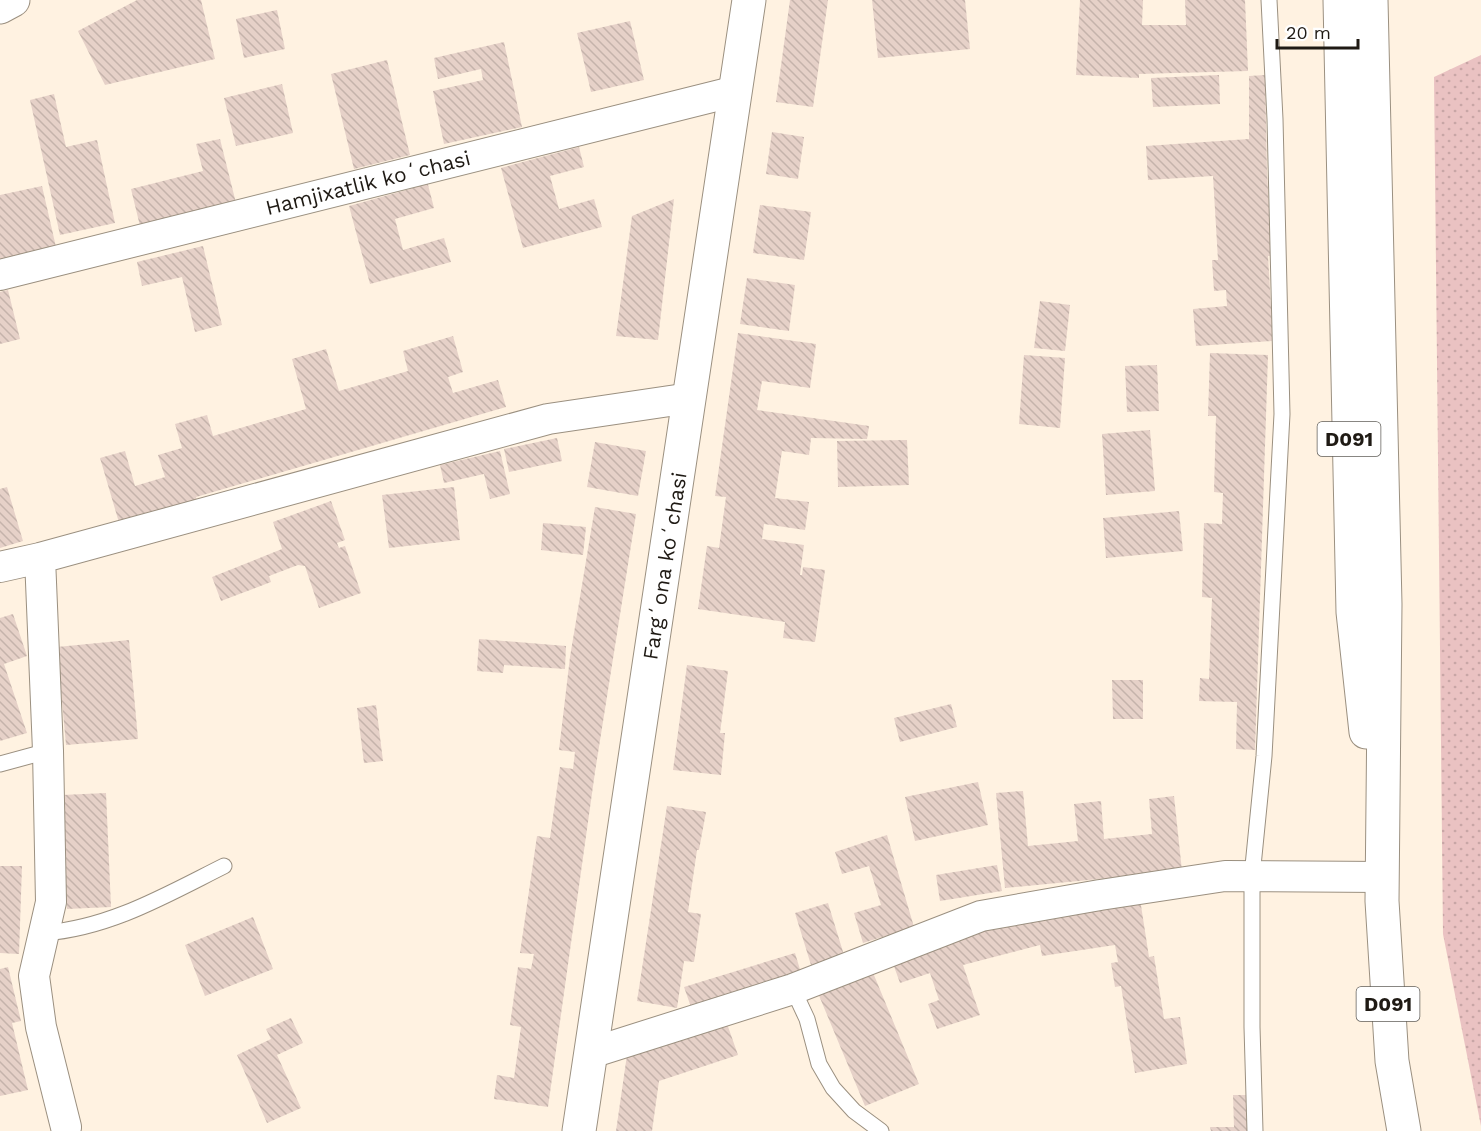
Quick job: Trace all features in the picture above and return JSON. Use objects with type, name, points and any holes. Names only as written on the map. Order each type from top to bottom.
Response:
[{"type":"main road","points":[[0,7],[13,0]]},
{"type":"main road","name":"Fargʻona koʻchasi","points":[[579,1131],[749,0]]},
{"type":"main road","name":"D091","points":[[1340,0],[1353,612],[1382,877],[1392,1061],[1404,1131]]},
{"type":"main road","name":"D091","points":[[1371,0],[1385,604],[1382,877]]},
{"type":"street","name":"Hamjixatlik koʻchasi","points":[[0,275],[736,91]]},
{"type":"street","points":[[0,567],[548,419],[690,398]]},
{"type":"street","points":[[40,558],[48,751],[51,902],[34,975],[41,1027],[66,1127]]},
{"type":"street","points":[[591,1053],[793,989],[981,916],[1225,876],[1382,877]]},
{"type":"lane","points":[[1255,1131],[1252,876],[1264,756],[1282,414],[1275,118],[1269,0]]},
{"type":"lane","points":[[0,764],[48,751]]},
{"type":"lane","points":[[44,933],[84,928],[136,910],[224,866]]},
{"type":"lane","points":[[793,989],[807,1019],[819,1064],[833,1088],[854,1111],[882,1131]]},
{"type":"shaded area","points":[[1481,55],[1481,1126],[1443,934],[1434,77]]},
{"type":"building","points":[[137,0],[201,0],[215,59],[105,85],[78,31]]},
{"type":"building","points":[[790,0],[828,0],[813,107],[776,102]]},
{"type":"building","points":[[872,0],[965,0],[970,49],[878,58]]},
{"type":"building","points":[[1080,0],[1143,0],[1142,25],[1186,25],[1185,0],[1245,0],[1248,71],[1139,74],[1139,78],[1076,75]]},
{"type":"building","points":[[277,10],[285,49],[244,58],[236,19]]},
{"type":"building","points":[[630,21],[644,80],[591,92],[577,33]]},
{"type":"building","points":[[504,42],[522,127],[444,144],[433,91],[483,80],[481,69],[438,79],[434,58]]},
{"type":"building","points":[[387,60],[410,155],[354,169],[331,74]]},
{"type":"building","points":[[1219,75],[1220,104],[1153,107],[1151,78]]},
{"type":"building","points":[[1265,75],[1272,256],[1268,256],[1273,341],[1196,346],[1193,309],[1227,306],[1226,290],[1214,291],[1212,260],[1218,260],[1213,176],[1148,180],[1146,146],[1249,139],[1249,76]]},
{"type":"building","points":[[282,84],[293,133],[236,146],[224,98]]},
{"type":"building","points":[[54,94],[66,147],[97,140],[115,223],[60,235],[30,100]]},
{"type":"building","points":[[772,132],[804,137],[798,179],[766,174]]},
{"type":"building","points":[[220,139],[236,203],[140,226],[131,189],[203,171],[196,144]]},
{"type":"building","points":[[579,147],[584,167],[550,176],[559,209],[594,199],[602,227],[523,248],[501,168]]},
{"type":"building","points":[[425,173],[434,208],[395,219],[403,250],[444,238],[451,262],[370,284],[349,206],[410,189],[407,178]]},
{"type":"building","points":[[42,186],[56,247],[0,261],[0,195]]},
{"type":"building","points":[[674,199],[658,340],[616,336],[632,216]]},
{"type":"building","points":[[760,205],[811,212],[804,260],[753,253]]},
{"type":"building","points":[[203,246],[222,325],[195,332],[182,277],[142,286],[137,262]]},
{"type":"building","points":[[747,278],[795,285],[789,331],[740,324]]},
{"type":"building","points":[[8,290],[20,339],[0,344],[0,292]]},
{"type":"building","points":[[1040,301],[1070,305],[1065,351],[1034,348]]},
{"type":"building","points":[[738,333],[816,344],[810,388],[762,381],[757,410],[869,426],[867,439],[811,438],[809,455],[782,451],[775,498],[809,502],[805,530],[764,524],[762,539],[804,545],[800,575],[802,575],[803,567],[825,570],[815,642],[783,638],[785,622],[698,609],[707,546],[719,548],[726,497],[715,496]]},
{"type":"building","points":[[453,336],[463,372],[448,377],[453,393],[498,380],[506,407],[196,497],[198,504],[120,526],[100,458],[125,451],[135,486],[165,477],[158,455],[182,448],[175,424],[207,415],[213,436],[306,409],[292,359],[326,349],[339,391],[408,371],[403,351]]},
{"type":"building","points":[[1210,353],[1268,355],[1255,750],[1236,749],[1237,702],[1199,701],[1200,678],[1209,679],[1212,598],[1202,597],[1204,523],[1222,524],[1223,493],[1214,492],[1216,416],[1208,416]]},
{"type":"building","points":[[1024,355],[1065,358],[1060,428],[1019,424]]},
{"type":"building","points":[[1157,365],[1159,411],[1127,412],[1125,366]]},
{"type":"building","points":[[1150,430],[1155,491],[1106,495],[1102,434]]},
{"type":"building","points":[[557,438],[562,461],[509,472],[504,449]]},
{"type":"building","points":[[907,440],[909,485],[838,487],[837,441]]},
{"type":"building","points":[[595,442],[646,451],[638,496],[587,487]]},
{"type":"building","points":[[500,451],[510,494],[490,499],[484,474],[444,483],[440,465]]},
{"type":"building","points":[[7,487],[23,541],[0,548],[0,489]]},
{"type":"building","points":[[454,487],[460,540],[389,548],[382,495]]},
{"type":"building","points":[[331,501],[345,540],[337,543],[339,548],[345,546],[361,593],[319,608],[305,566],[298,565],[269,576],[271,582],[221,601],[212,577],[282,549],[273,522]]},
{"type":"building","points":[[595,507],[636,514],[595,772],[548,1107],[494,1099],[497,1075],[514,1078],[521,1027],[510,1025],[518,967],[531,969],[534,954],[520,953],[537,836],[550,838],[560,767],[573,769],[575,752],[559,750],[570,657]]},
{"type":"building","points":[[1179,511],[1183,551],[1106,558],[1103,518]]},
{"type":"building","points":[[543,523],[586,527],[583,555],[541,550]]},
{"type":"building","points":[[13,614],[27,656],[4,664],[27,733],[0,741],[0,618]]},
{"type":"building","points":[[479,639],[566,646],[565,669],[504,665],[503,673],[477,671]]},
{"type":"building","points":[[129,640],[138,739],[66,745],[57,647]]},
{"type":"building","points":[[687,665],[728,671],[720,733],[725,733],[721,775],[673,770]]},
{"type":"building","points":[[1112,680],[1143,680],[1143,719],[1113,719]]},
{"type":"building","points":[[951,704],[957,727],[900,742],[894,718]]},
{"type":"building","points":[[376,705],[383,761],[364,763],[357,708]]},
{"type":"building","points":[[978,782],[988,825],[915,841],[905,797]]},
{"type":"building","points":[[1023,791],[1028,846],[1078,841],[1074,804],[1101,801],[1104,839],[1152,834],[1149,799],[1174,796],[1182,871],[1005,888],[996,793]]},
{"type":"building","points":[[106,793],[111,907],[67,909],[62,795]]},
{"type":"building","points":[[667,806],[706,812],[699,850],[697,850],[688,912],[701,914],[694,962],[684,961],[677,1008],[637,1001]]},
{"type":"building","points":[[887,835],[914,927],[863,943],[854,913],[881,905],[869,866],[842,874],[835,852]]},
{"type":"building","points":[[997,865],[1002,891],[940,901],[936,875]]},
{"type":"building","points":[[0,866],[22,866],[19,954],[0,953]]},
{"type":"building","points":[[1140,899],[1149,957],[1154,956],[1164,1019],[1180,1017],[1187,1064],[1135,1073],[1121,986],[1115,987],[1111,963],[1118,962],[1115,945],[1042,956],[1040,945],[963,965],[980,1015],[937,1029],[928,1004],[939,1000],[930,973],[900,983],[891,958],[1036,915]]},
{"type":"building","points":[[828,903],[844,955],[811,965],[795,913]]},
{"type":"building","points":[[253,917],[273,969],[205,996],[185,945]]},
{"type":"building","points":[[795,953],[802,976],[692,1010],[684,987]]},
{"type":"building","points":[[869,963],[919,1084],[865,1106],[815,986]]},
{"type":"building","points":[[8,967],[21,1021],[12,1023],[28,1090],[0,1096],[0,969]]},
{"type":"building","points":[[291,1018],[303,1043],[277,1055],[301,1108],[267,1123],[237,1055],[271,1039],[266,1029]]},
{"type":"building","points":[[725,1018],[738,1055],[659,1081],[652,1131],[616,1131],[628,1048]]},
{"type":"building","points":[[1233,1095],[1251,1095],[1252,1131],[1211,1131],[1210,1127],[1234,1127]]}]
